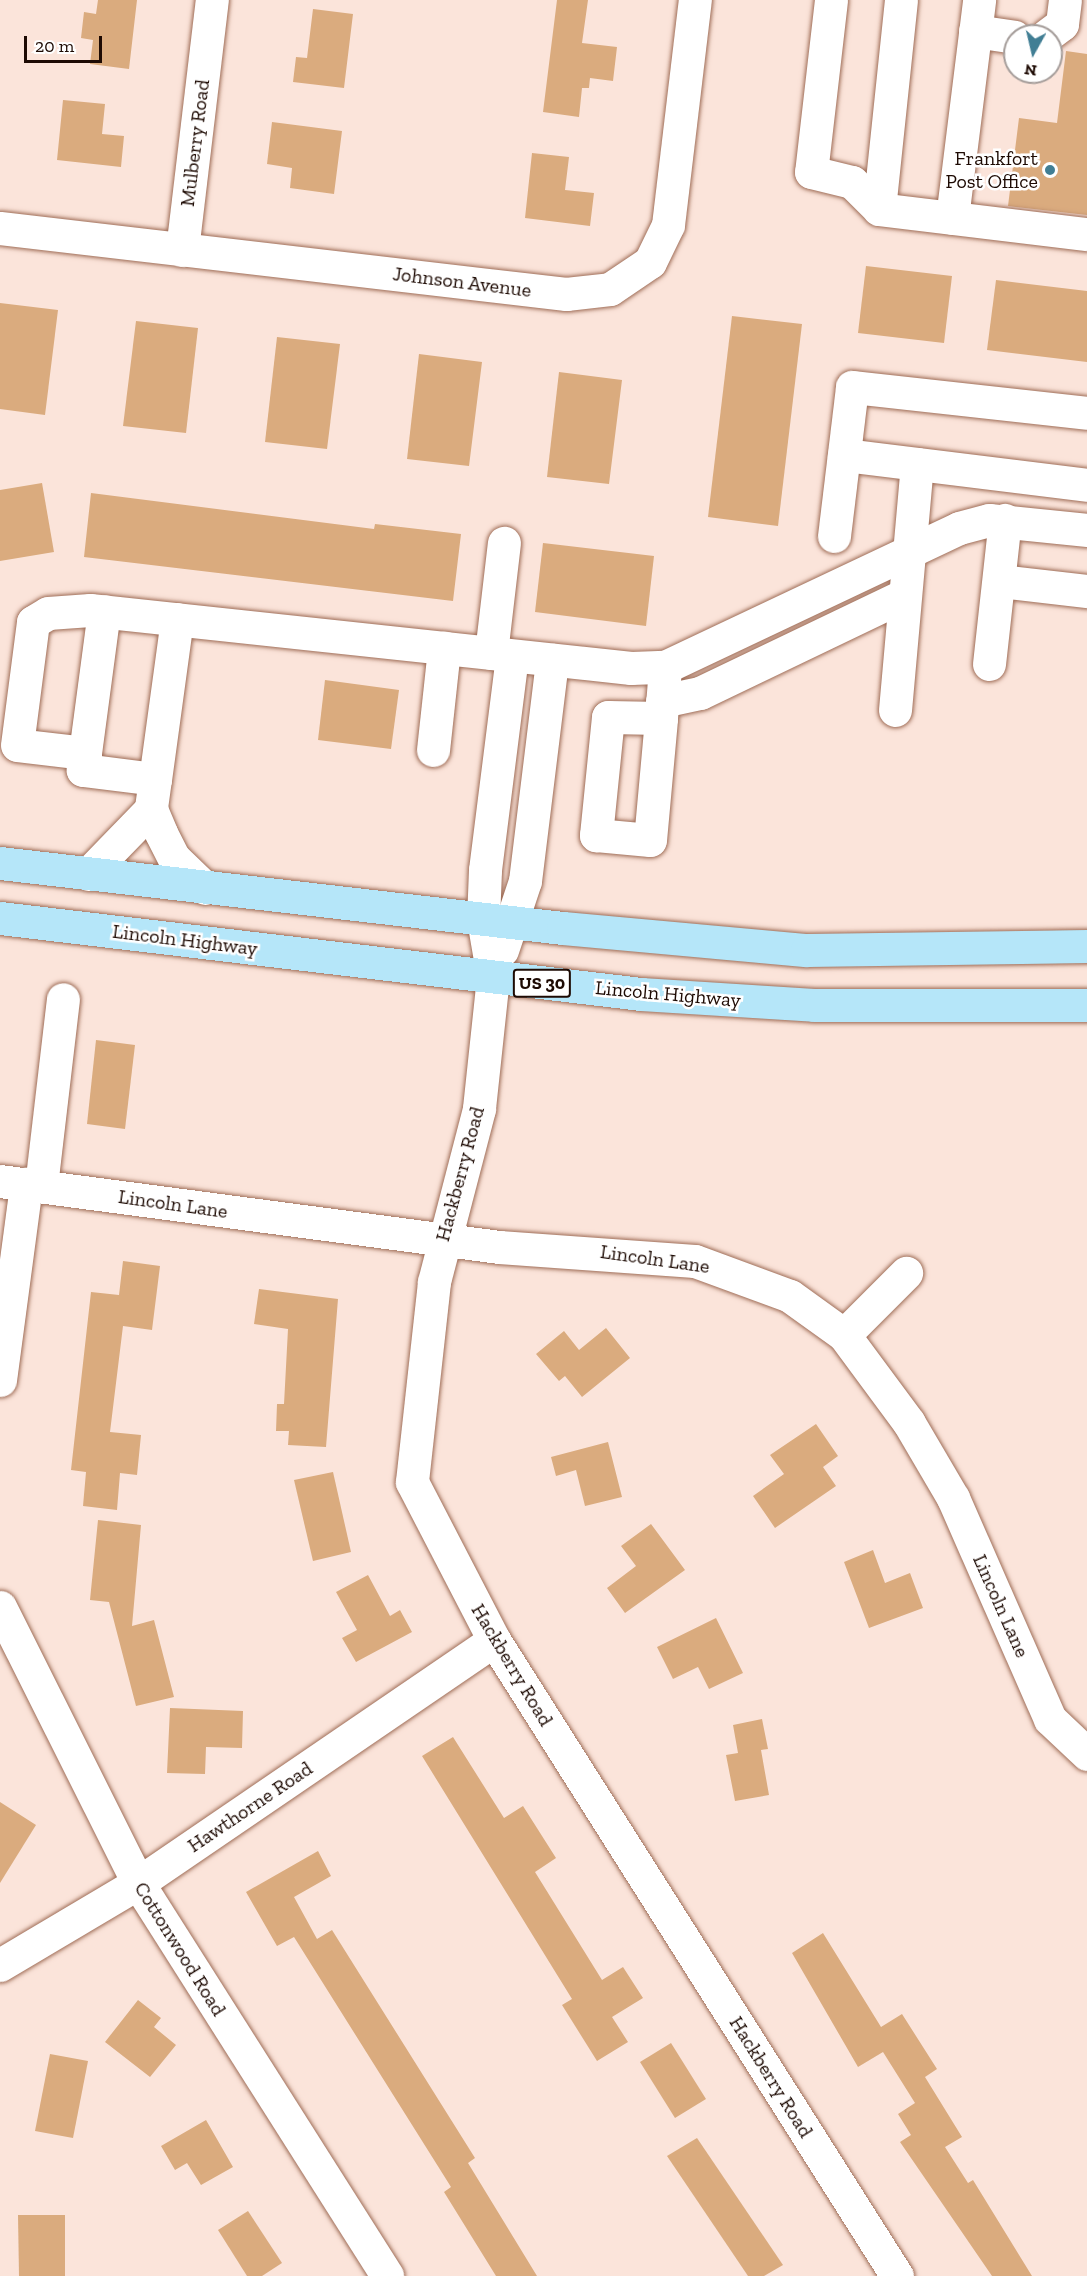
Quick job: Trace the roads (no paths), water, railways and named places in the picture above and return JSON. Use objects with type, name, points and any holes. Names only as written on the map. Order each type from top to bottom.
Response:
[{"type":"main road","points":[[0,863],[497,921],[807,950],[1087,946]]},
{"type":"main road","name":"Lincoln Highway","points":[[0,918],[493,977],[814,1005],[1087,1005]]},
{"type":"street","name":"Mulberry Road","points":[[182,250],[212,0]]},
{"type":"street","name":"Johnson Avenue","points":[[0,228],[566,294],[620,285],[650,262],[668,225],[695,0]]},
{"type":"street","points":[[831,0],[811,172],[852,182],[879,209],[1087,234]]},
{"type":"street","points":[[879,209],[901,0]]},
{"type":"street","points":[[1062,24],[1065,0]]},
{"type":"street","points":[[952,218],[977,16],[1003,30]]},
{"type":"street","points":[[834,536],[852,387],[1087,413]]},
{"type":"street","points":[[844,455],[1087,485]]},
{"type":"street","points":[[895,710],[917,464]]},
{"type":"street","points":[[989,664],[1005,520]]},
{"type":"street","points":[[85,753],[17,745],[33,622],[48,613],[104,611],[552,660],[665,667],[959,528],[1005,520],[1087,530]]},
{"type":"street","points":[[497,921],[504,543]]},
{"type":"street","points":[[1000,580],[1087,591]]},
{"type":"street","points":[[665,667],[662,710],[905,595]]},
{"type":"street","points":[[104,611],[83,770],[153,794]]},
{"type":"street","points":[[177,619],[153,794],[174,858],[205,888]]},
{"type":"street","points":[[433,750],[444,648]]},
{"type":"street","points":[[497,921],[525,881],[552,660]]},
{"type":"street","points":[[88,874],[153,794]]},
{"type":"street","name":"Hackberry Road","points":[[497,921],[479,1109],[442,1239],[412,1482],[494,1640],[897,2276]]},
{"type":"street","points":[[0,1380],[22,1184],[63,999]]},
{"type":"street","name":"Lincoln Lane","points":[[22,1184],[442,1239],[695,1261],[790,1296],[844,1335],[909,1423],[953,1498],[1050,1719],[1087,1754]]},
{"type":"street","points":[[844,1335],[906,1273]]},
{"type":"street","name":"Cottonwood Road","points":[[0,1607],[138,1883],[387,2276]]},
{"type":"street","name":"Hawthorne Road","points":[[0,1965],[138,1883],[494,1640]]},
{"type":"place","name":"Frankfort Post Office","points":[[1050,170]]}]
